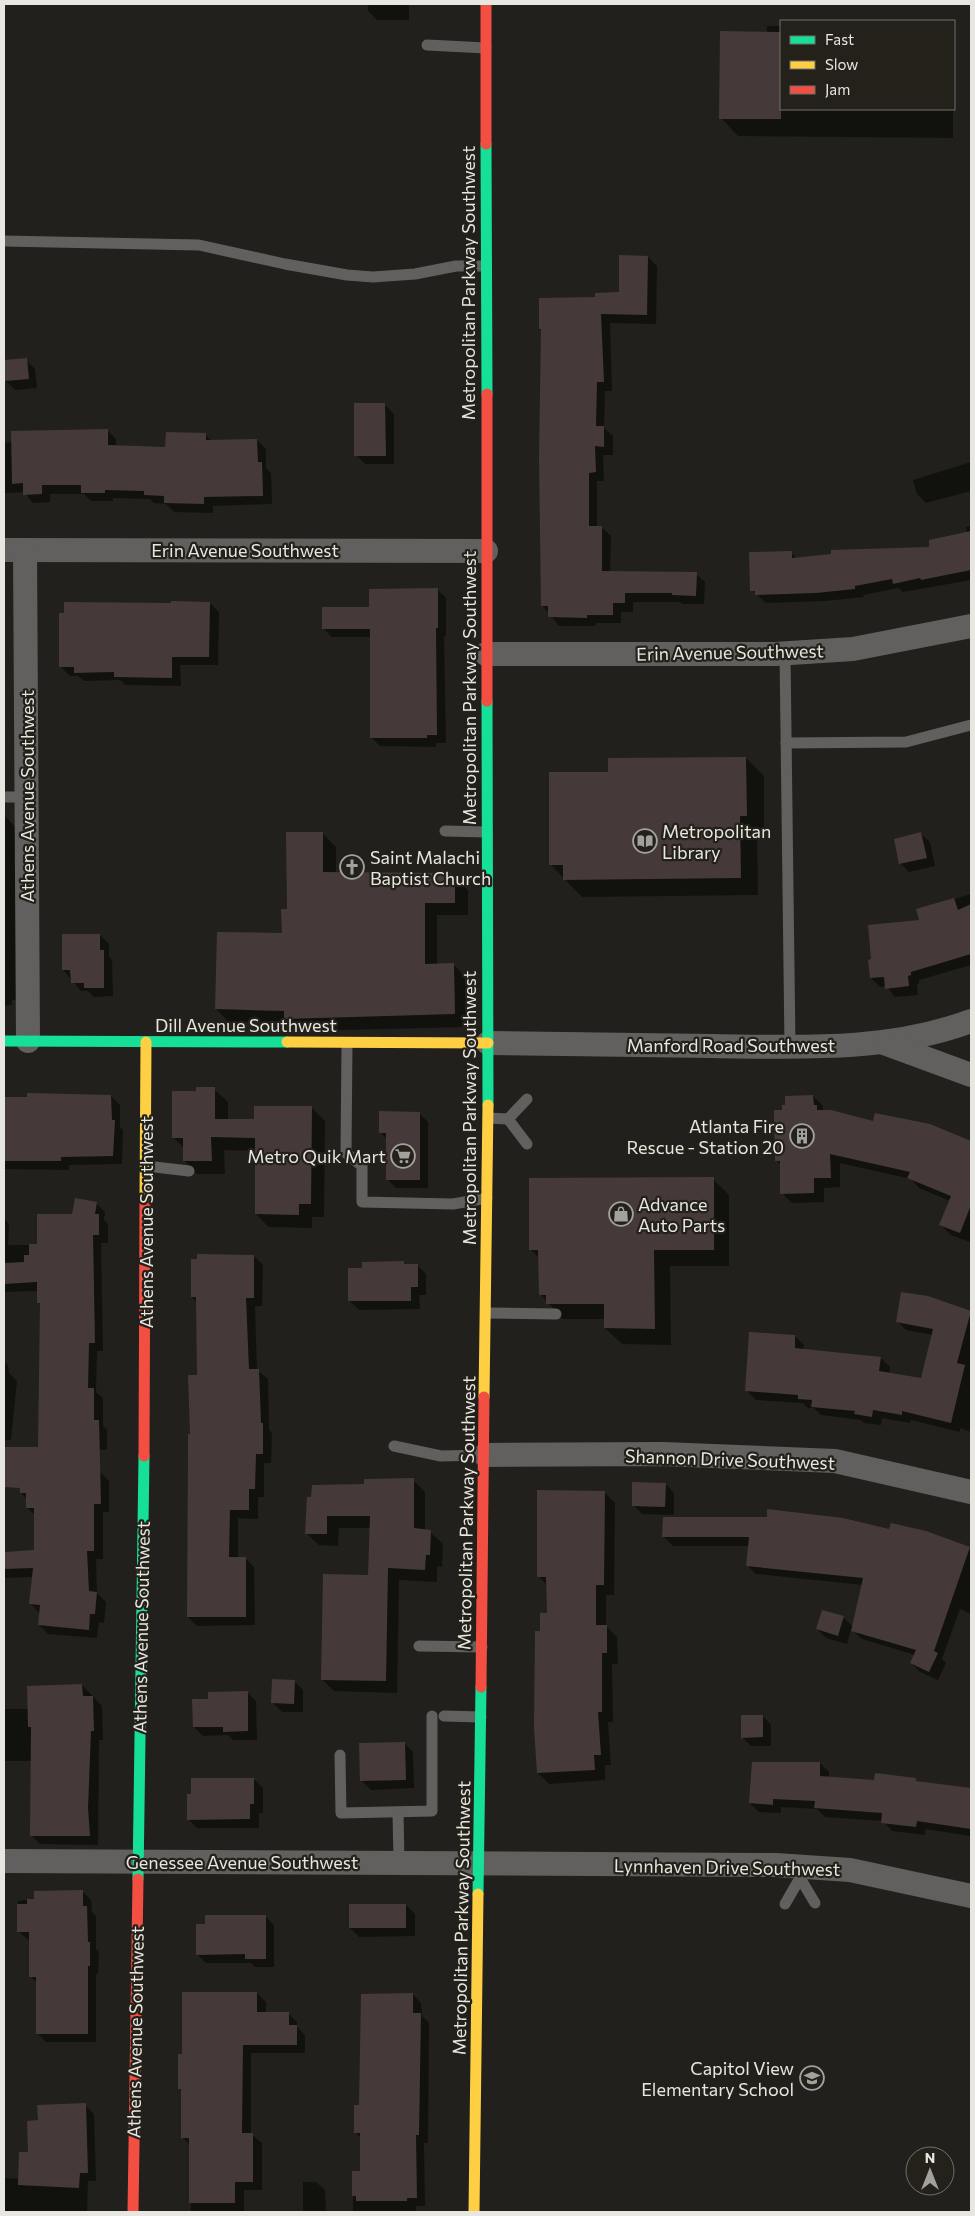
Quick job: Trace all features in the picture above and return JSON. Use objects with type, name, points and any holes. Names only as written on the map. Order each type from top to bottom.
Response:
[{"type":"main road","name":"Metropolitan Parkway Southwest","points":[[474,2212],[480,1864],[488,1118],[486,4]]},
{"type":"main road","name":"Dill Avenue Southwest","points":[[4,1041],[488,1043]]},
{"type":"main road","name":"Athens Avenue Southwest","points":[[133,2212],[146,1360],[146,1042]]},
{"type":"street","name":"Erin Avenue Southwest","points":[[14,550],[486,551]]},
{"type":"street","name":"Athens Avenue Southwest","points":[[14,550],[15,797],[28,1041]]},
{"type":"street","name":"Erin Avenue Southwest","points":[[486,654],[785,653],[853,649],[971,626]]},
{"type":"street","name":"Manford Road Southwest","points":[[488,1043],[790,1047],[884,1043],[971,1022]]},
{"type":"street","points":[[884,1043],[971,1075]]},
{"type":"street","name":"Shannon Drive Southwest","points":[[485,1456],[663,1454],[835,1461],[971,1492]]},
{"type":"street","name":"Genessee Avenue Southwest","points":[[4,1861],[480,1864]]},
{"type":"street","name":"Lynnhaven Drive Southwest","points":[[480,1864],[800,1872],[850,1870],[954,1890],[971,1896]]},
{"type":"lane","points":[[427,45],[486,48]]},
{"type":"lane","points":[[4,241],[199,245],[285,264],[348,275],[373,277],[415,274],[456,266],[485,266]]},
{"type":"lane","points":[[785,653],[790,1047]]},
{"type":"lane","points":[[786,743],[906,742],[971,725]]},
{"type":"lane","points":[[445,831],[487,832]]},
{"type":"lane","points":[[347,1043],[346,1153],[362,1166],[362,1202],[453,1204],[486,1198]]},
{"type":"lane","points":[[488,1118],[508,1119],[527,1099]]},
{"type":"lane","points":[[508,1119],[527,1144]]},
{"type":"lane","points":[[146,1166],[189,1171]]},
{"type":"lane","points":[[486,1313],[556,1314]]},
{"type":"lane","points":[[394,1446],[441,1456],[485,1456]]},
{"type":"lane","points":[[419,1646],[482,1647]]},
{"type":"lane","points":[[340,1755],[340,1813],[432,1811],[432,1716]]},
{"type":"lane","points":[[444,1716],[481,1717]]},
{"type":"lane","points":[[398,1812],[399,1863]]},
{"type":"lane","points":[[800,1872],[815,1903]]},
{"type":"lane","points":[[785,1904],[800,1872]]},
{"type":"building","points":[[720,31],[780,32],[781,119],[719,119]]},
{"type":"building","points":[[619,255],[648,256],[647,315],[601,314],[604,382],[597,382],[596,426],[604,426],[604,447],[595,446],[596,472],[589,473],[589,526],[602,526],[602,571],[697,572],[696,596],[672,595],[672,593],[625,593],[625,603],[613,603],[613,615],[587,615],[587,618],[548,617],[548,606],[541,606],[539,457],[541,329],[539,329],[539,298],[595,297],[595,293],[619,292]]},
{"type":"building","points":[[27,358],[29,379],[5,381],[4,360]]},
{"type":"building","points":[[354,403],[385,403],[386,456],[354,456]]},
{"type":"building","points":[[108,429],[108,445],[165,447],[166,432],[206,433],[206,440],[257,439],[258,462],[262,462],[263,496],[204,497],[204,504],[164,503],[164,496],[144,495],[144,491],[105,490],[105,493],[81,493],[81,485],[42,485],[42,494],[23,495],[23,483],[12,484],[11,431]]},
{"type":"building","points":[[971,531],[971,570],[893,584],[892,579],[855,586],[855,589],[816,593],[755,595],[755,591],[750,591],[749,552],[792,551],[792,558],[831,554],[831,550],[929,547],[929,540]]},
{"type":"building","points":[[438,588],[438,628],[436,628],[437,735],[427,735],[427,738],[370,738],[370,629],[322,629],[322,607],[369,607],[369,589]]},
{"type":"building","points":[[171,601],[210,602],[209,657],[172,657],[172,678],[114,677],[114,672],[74,673],[74,667],[59,667],[59,613],[64,613],[64,602],[171,603]]},
{"type":"building","name":"Metropolitan Library","points":[[746,757],[747,816],[740,816],[741,878],[563,880],[563,865],[549,865],[549,772],[608,772],[608,758]]},
{"type":"building","points":[[286,832],[323,832],[323,872],[451,873],[451,875],[455,875],[455,903],[425,903],[425,964],[454,963],[455,1014],[284,1019],[284,1011],[215,1009],[217,932],[282,933],[281,909],[287,909]]},
{"type":"building","points":[[921,832],[927,858],[899,864],[894,839]]},
{"type":"building","points":[[954,898],[958,910],[971,904],[971,954],[911,972],[911,975],[908,976],[909,986],[885,989],[884,977],[870,978],[868,960],[871,959],[868,925],[919,920],[916,909]]},
{"type":"building","points":[[62,934],[100,934],[100,950],[104,950],[104,988],[84,988],[84,983],[71,983],[70,970],[62,970]]},
{"type":"building","points":[[196,1087],[215,1087],[215,1119],[254,1119],[254,1106],[312,1106],[311,1204],[299,1204],[299,1215],[255,1214],[255,1138],[211,1137],[212,1161],[183,1161],[183,1138],[172,1138],[172,1091],[196,1091]]},
{"type":"building","points":[[27,1093],[111,1095],[112,1120],[115,1120],[113,1156],[61,1157],[61,1161],[4,1161],[4,1097],[27,1097]]},
{"type":"building","points":[[813,1095],[814,1105],[817,1105],[817,1110],[831,1110],[873,1121],[875,1113],[930,1124],[971,1141],[971,1205],[960,1233],[939,1225],[951,1196],[907,1178],[910,1172],[830,1154],[831,1178],[814,1178],[814,1193],[780,1194],[780,1161],[775,1161],[774,1110],[782,1110],[782,1105],[785,1105],[785,1096]]},
{"type":"building","name":"Metro Quik Mart","points":[[379,1111],[420,1112],[420,1180],[386,1180],[386,1133],[379,1133]]},
{"type":"building","name":"Advance Auto Parts","points":[[714,1177],[714,1250],[654,1250],[655,1329],[604,1328],[604,1304],[546,1304],[546,1295],[539,1295],[538,1250],[529,1250],[529,1178]]},
{"type":"building","points":[[75,1198],[97,1202],[95,1214],[99,1214],[99,1235],[93,1235],[95,1343],[89,1343],[88,1388],[94,1388],[94,1420],[99,1420],[101,1504],[94,1504],[94,1551],[87,1551],[89,1591],[97,1592],[95,1614],[90,1614],[89,1630],[38,1625],[40,1605],[29,1604],[33,1568],[4,1569],[4,1552],[34,1550],[34,1508],[26,1508],[26,1493],[20,1493],[20,1488],[4,1487],[4,1447],[38,1447],[40,1303],[37,1303],[37,1282],[4,1284],[4,1263],[24,1262],[24,1255],[29,1255],[29,1244],[37,1244],[37,1214],[72,1214]]},
{"type":"building","points":[[197,1254],[254,1255],[254,1298],[246,1298],[249,1369],[259,1369],[263,1454],[256,1454],[255,1489],[249,1489],[249,1510],[230,1510],[229,1557],[246,1557],[246,1617],[187,1617],[188,1434],[190,1434],[188,1375],[197,1375],[196,1297],[191,1297],[191,1259],[197,1259]]},
{"type":"building","points":[[404,1261],[404,1264],[418,1264],[418,1287],[411,1287],[411,1301],[348,1301],[348,1268],[362,1268],[362,1262]]},
{"type":"building","points":[[901,1292],[928,1296],[971,1311],[957,1363],[965,1365],[951,1423],[902,1411],[902,1415],[873,1410],[872,1417],[854,1414],[855,1411],[811,1407],[812,1400],[798,1399],[798,1395],[745,1391],[749,1332],[795,1335],[795,1348],[881,1357],[879,1371],[921,1378],[933,1329],[896,1322]]},
{"type":"building","points":[[414,1478],[414,1528],[431,1530],[430,1555],[426,1555],[425,1570],[388,1568],[386,1681],[321,1680],[323,1574],[368,1575],[370,1516],[327,1516],[327,1534],[305,1534],[307,1497],[311,1497],[312,1485],[364,1484],[364,1479]]},
{"type":"building","points":[[632,1482],[666,1483],[665,1507],[632,1506]]},
{"type":"building","points":[[537,1490],[605,1491],[604,1585],[596,1585],[596,1625],[607,1625],[607,1653],[602,1653],[602,1712],[598,1712],[601,1755],[594,1755],[595,1770],[537,1773],[534,1728],[535,1631],[540,1631],[540,1613],[547,1613],[546,1577],[537,1577]]},
{"type":"building","points":[[767,1509],[843,1518],[889,1529],[891,1523],[926,1531],[970,1547],[934,1651],[938,1653],[929,1672],[910,1663],[916,1650],[851,1631],[863,1578],[746,1566],[749,1537],[662,1537],[663,1517],[767,1517]]},
{"type":"building","points":[[822,1610],[844,1616],[838,1636],[816,1629]]},
{"type":"building","points":[[272,1679],[295,1680],[294,1704],[271,1703]]},
{"type":"building","points":[[82,1684],[83,1696],[93,1696],[94,1731],[91,1731],[88,1808],[90,1836],[30,1836],[31,1727],[28,1727],[27,1686]]},
{"type":"building","points":[[248,1691],[248,1731],[223,1732],[223,1727],[193,1727],[192,1699],[208,1699],[208,1692]]},
{"type":"building","points":[[741,1715],[763,1715],[763,1737],[741,1738]]},
{"type":"building","points":[[405,1742],[406,1780],[360,1781],[359,1743]]},
{"type":"building","points":[[752,1762],[820,1762],[820,1776],[874,1780],[875,1773],[916,1778],[916,1781],[971,1788],[971,1829],[917,1821],[916,1827],[881,1823],[882,1813],[814,1808],[815,1801],[773,1799],[773,1805],[749,1803]]},
{"type":"building","points":[[191,1778],[254,1778],[254,1804],[250,1804],[250,1819],[187,1820],[187,1794],[191,1794]]},
{"type":"building","points":[[83,1890],[83,1906],[87,1906],[88,1942],[90,1942],[88,2034],[36,2034],[36,1977],[29,1977],[29,1932],[17,1932],[17,1904],[27,1904],[27,1899],[34,1899],[34,1891]]},
{"type":"building","points":[[349,1904],[406,1904],[406,1928],[349,1928]]},
{"type":"building","points":[[205,1915],[266,1915],[266,1959],[245,1959],[245,1954],[196,1955],[196,1924],[205,1924]]},
{"type":"building","points":[[182,1992],[257,1992],[257,2012],[289,2012],[289,2025],[297,2025],[297,2045],[243,2045],[242,2133],[253,2133],[253,2182],[235,2182],[235,2203],[189,2203],[189,2138],[181,2138],[181,2089],[178,2089],[178,2054],[182,2054]]},
{"type":"building","points":[[413,1993],[413,2013],[421,2013],[419,2135],[416,2135],[417,2198],[407,2198],[407,2201],[356,2201],[356,2196],[352,2196],[352,2171],[360,2171],[360,2133],[354,2133],[354,2105],[359,2105],[361,1994]]},
{"type":"building","points":[[86,2103],[88,2173],[80,2173],[79,2188],[18,2185],[19,2152],[28,2152],[27,2121],[38,2120],[37,2105]]},
{"type":"traffic: fast","points":[[486,144],[487,394]]},
{"type":"traffic: fast","points":[[487,701],[488,1105]]},
{"type":"traffic: fast","points":[[4,1041],[287,1042]]},
{"type":"traffic: fast","points":[[138,1879],[144,1456]]},
{"type":"traffic: fast","points":[[478,1894],[481,1687]]},
{"type":"traffic: slow","points":[[145,1202],[146,1042]]},
{"type":"traffic: slow","points":[[287,1042],[488,1043]]},
{"type":"traffic: slow","points":[[484,1397],[488,1105]]},
{"type":"traffic: slow","points":[[474,2212],[478,1894]]},
{"type":"traffic: jam","points":[[486,4],[486,144]]},
{"type":"traffic: jam","points":[[487,394],[487,701]]},
{"type":"traffic: jam","points":[[144,1456],[145,1202]]},
{"type":"traffic: jam","points":[[481,1687],[484,1397]]},
{"type":"traffic: jam","points":[[133,2212],[138,1879]]},
{"type":"place","name":"Metropolitan Library","points":[[645,841]]},
{"type":"place","name":"Saint Malachi Baptist Church","points":[[352,867]]},
{"type":"place","name":"Atlanta Fire Rescue - Station 20","points":[[802,1136]]},
{"type":"place","name":"Metro Quik Mart","points":[[403,1156]]},
{"type":"place","name":"Advance Auto Parts","points":[[621,1214]]},
{"type":"place","name":"Capitol View Elementary School","points":[[812,2078]]}]
